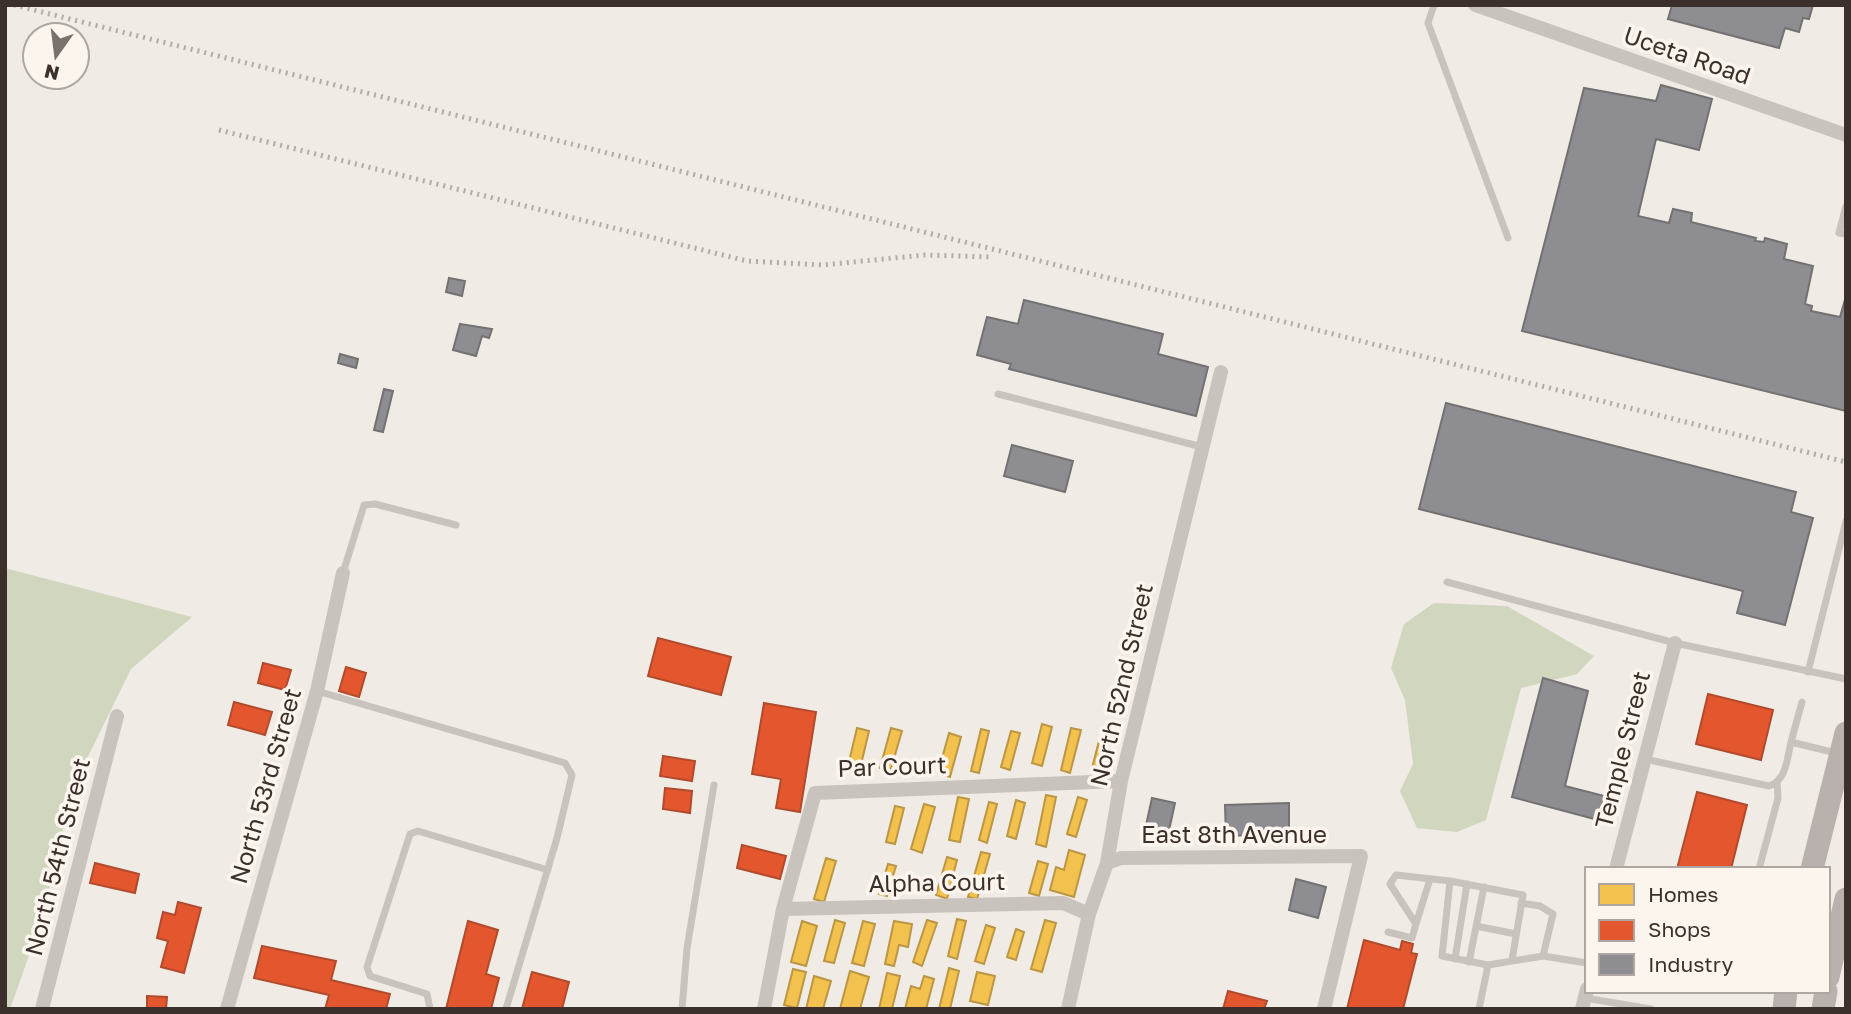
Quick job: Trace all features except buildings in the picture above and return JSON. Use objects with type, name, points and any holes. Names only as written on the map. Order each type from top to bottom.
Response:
[{"type":"main road","points":[[1813,867],[1844,748]]},
{"type":"main road","points":[[1830,978],[1845,903]]},
{"type":"street","name":"Uceta Road","points":[[1475,5],[1846,135]]},
{"type":"street","name":"North 52nd Street","points":[[1068,1009],[1089,914],[1107,863],[1121,781],[1221,372]]},
{"type":"street","name":"North 53rd Street","points":[[227,1009],[317,691],[342,573]]},
{"type":"street","name":"Temple Street","points":[[1617,867],[1675,643]]},
{"type":"street","name":"North 54th Street","points":[[42,1009],[117,716]]},
{"type":"street","name":"Par Court","points":[[764,1009],[783,909],[815,793],[1121,781]]},
{"type":"street","name":"East 8th Avenue","points":[[1107,863],[1121,858],[1361,856],[1324,1009]]},
{"type":"street","name":"Alpha Court","points":[[783,909],[1063,903],[1089,914]]},
{"type":"lane","points":[[1434,5],[1428,23],[1508,238]]},
{"type":"lane","points":[[1846,206],[1839,233],[1846,234]]},
{"type":"lane","points":[[998,394],[1202,447]]},
{"type":"lane","points":[[342,573],[364,505],[375,504],[456,525]]},
{"type":"lane","points":[[1808,672],[1846,521]]},
{"type":"lane","points":[[1447,582],[1675,643],[1846,679]]},
{"type":"lane","points":[[317,691],[565,762],[572,775],[548,870],[506,1009]]},
{"type":"lane","points":[[1644,759],[1769,786],[1777,783],[1783,775],[1802,702]]},
{"type":"lane","points":[[1791,742],[1844,748]]},
{"type":"lane","points":[[1760,867],[1778,798],[1777,783]]},
{"type":"lane","points":[[682,1009],[687,948],[714,785]]},
{"type":"lane","points":[[430,1009],[427,994],[370,976],[367,967],[410,834],[418,831],[548,870]]},
{"type":"lane","points":[[1416,924],[1390,884],[1396,875],[1450,881],[1522,895],[1512,960]]},
{"type":"lane","points":[[1388,932],[1412,938],[1430,879]]},
{"type":"lane","points":[[1450,881],[1442,956],[1489,965],[1543,956],[1585,963]]},
{"type":"lane","points":[[1455,959],[1467,884]]},
{"type":"lane","points":[[1469,962],[1484,887]]},
{"type":"lane","points":[[1521,903],[1540,906],[1553,914],[1543,956]]},
{"type":"lane","points":[[1476,926],[1516,934]]},
{"type":"lane","points":[[1479,1009],[1489,965]]},
{"type":"lane","points":[[1584,998],[1624,1007],[1651,1009]]},
{"type":"green space","points":[[5,568],[192,617],[131,669],[73,787],[43,916],[10,1009],[5,1009]]},
{"type":"green space","points":[[1434,603],[1507,606],[1594,656],[1577,674],[1521,688],[1486,820],[1457,832],[1417,828],[1400,791],[1413,764],[1405,700],[1391,668],[1404,624]]},
{"type":"railway","points":[[14,5],[1846,462]]},
{"type":"railway","points":[[219,130],[747,261],[822,265],[925,255],[992,257]]}]
